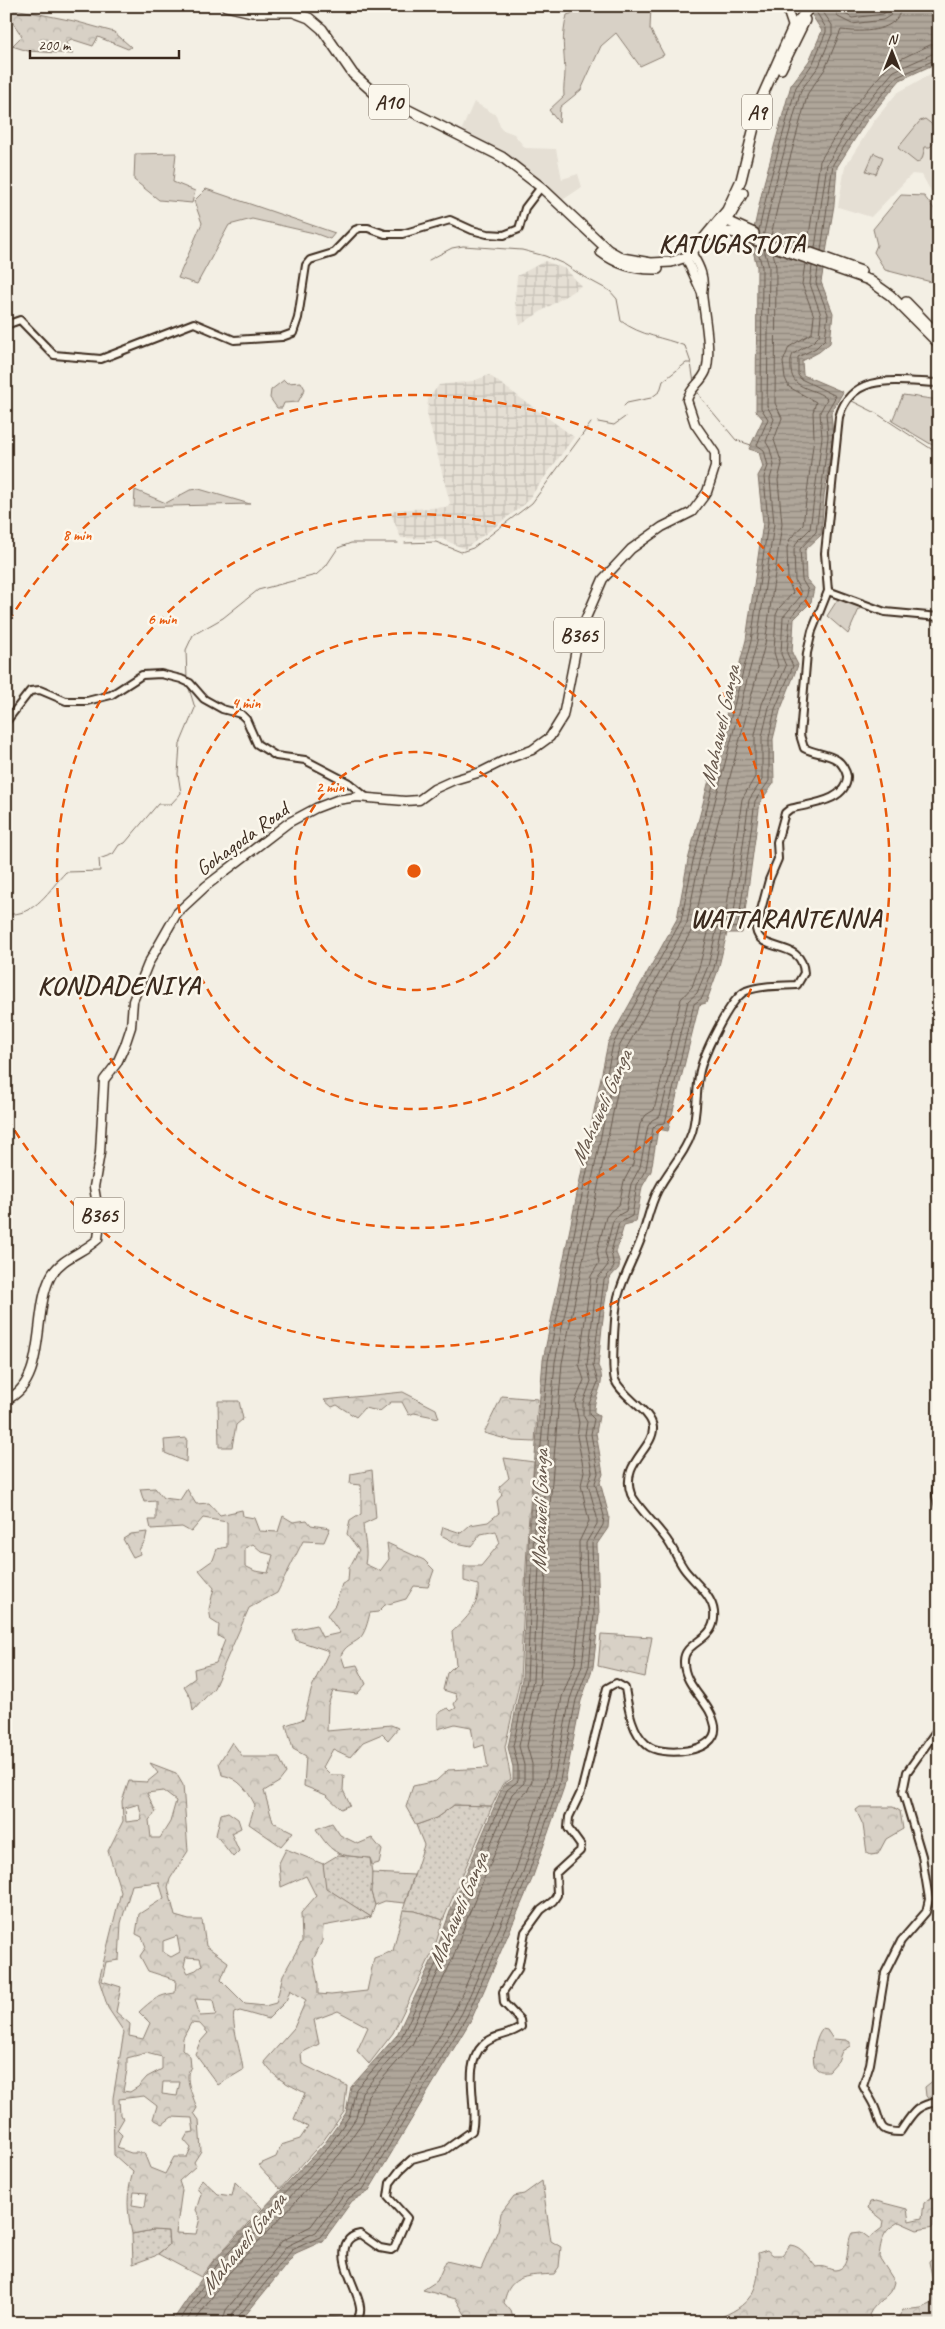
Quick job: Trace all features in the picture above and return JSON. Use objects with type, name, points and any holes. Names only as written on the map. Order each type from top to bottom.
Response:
[{"type":"highway","name":"A10","points":[[226,6],[252,12],[288,11],[310,18],[322,29],[352,74],[373,92],[502,157],[541,187],[561,207],[570,212],[603,246],[622,258],[650,263],[666,263],[690,258]]},
{"type":"highway","name":"A9","points":[[723,221],[739,187],[758,107],[797,26],[809,11]]},
{"type":"highway","name":"A9","points":[[723,221],[737,204],[749,174],[763,111],[797,26]]},
{"type":"highway","points":[[734,229],[737,204]]},
{"type":"highway","points":[[723,221],[734,229],[847,269],[871,274],[889,286],[939,336]]},
{"type":"highway","points":[[690,258],[717,233],[723,221]]},
{"type":"highway","points":[[690,258],[723,221]]},
{"type":"highway","points":[[717,233],[734,229]]},
{"type":"highway","points":[[847,269],[881,287],[939,344]]},
{"type":"main road","points":[[787,9],[809,11]]},
{"type":"main road","points":[[787,9],[797,26]]},
{"type":"main road","name":"Gohagoda Road","points":[[6,1400],[22,1390],[33,1366],[41,1307],[52,1275],[61,1263],[83,1251],[98,1239],[100,1222],[94,1187],[100,1153],[104,1080],[117,1062],[125,1045],[131,1027],[133,1001],[148,964],[174,917],[206,886],[288,823],[344,798],[366,797],[401,801],[419,800],[434,789],[454,780],[480,772],[532,750],[553,734],[563,716],[579,634],[603,579],[631,549],[662,527],[692,512],[707,492],[716,458],[712,448],[696,424],[687,400],[690,392],[698,384],[705,372],[707,357],[702,293],[703,279],[690,258]]},
{"type":"street","points":[[6,326],[20,320],[54,355],[101,359],[194,323],[234,340],[282,337],[294,333],[306,265],[310,260],[333,253],[355,230],[368,228],[385,234],[402,234],[450,220],[472,230],[504,235],[519,230],[525,208],[541,187]]},
{"type":"street","points":[[316,2323],[325,2320],[352,2323],[357,2320],[360,2314],[360,2305],[346,2269],[343,2253],[344,2247],[350,2238],[360,2234],[380,2248],[391,2250],[394,2248],[407,2218],[388,2197],[390,2183],[412,2159],[446,2150],[472,2132],[474,2124],[470,2084],[477,2055],[483,2045],[490,2040],[516,2031],[521,2027],[520,2020],[504,2002],[504,1992],[518,1969],[525,1932],[541,1910],[553,1901],[556,1895],[556,1872],[580,1851],[581,1846],[568,1828],[569,1817],[581,1792],[607,1688],[616,1683],[625,1688],[634,1726],[646,1745],[653,1748],[677,1751],[694,1750],[708,1744],[714,1736],[715,1727],[706,1703],[686,1674],[684,1660],[688,1650],[710,1634],[714,1627],[714,1612],[709,1598],[684,1568],[669,1543],[632,1495],[629,1477],[637,1457],[652,1435],[653,1425],[648,1416],[631,1400],[615,1380],[618,1296],[641,1239],[656,1192],[668,1172],[682,1155],[693,1131],[699,1072],[707,1047],[737,996],[746,991],[768,986],[797,985],[804,973],[803,966],[796,953],[761,941],[757,936],[756,930],[769,880],[778,859],[776,842],[785,813],[790,809],[831,798],[842,792],[846,782],[847,774],[840,761],[828,754],[804,748],[800,734],[807,653],[812,631],[828,591],[825,553],[839,417],[844,403],[851,393],[861,387],[899,380],[939,383]]},
{"type":"street","points":[[828,591],[885,612],[939,617]]},
{"type":"street","points":[[6,722],[30,691],[40,690],[66,701],[87,701],[111,695],[142,675],[161,674],[190,683],[204,699],[222,709],[241,714],[246,719],[257,744],[276,756],[305,760],[348,784],[366,797]]},
{"type":"street","points":[[939,1426],[936,1496],[939,1507]]},
{"type":"street","points":[[939,1727],[907,1772],[903,1792],[922,1856],[930,1899],[926,1912],[901,1941],[885,1973],[870,2064],[864,2086],[875,2109],[878,2122],[888,2132],[900,2132],[915,2110],[923,2104],[939,2102]]},
{"type":"shaded area","points":[[939,69],[939,206],[922,175],[912,174],[871,217],[838,207],[845,167],[874,121],[897,93]]},
{"type":"shaded area","points":[[474,102],[496,115],[501,129],[514,134],[525,148],[556,149],[562,179],[578,174],[582,187],[561,201],[462,129]]},
{"type":"shaded area","points":[[545,261],[566,269],[581,286],[520,325],[515,302],[517,276]]},
{"type":"shaded area","points":[[489,375],[574,437],[525,504],[465,549],[442,539],[401,538],[391,514],[394,510],[447,507],[450,503],[427,414],[428,399],[439,385],[473,381]]},
{"type":"green space","points":[[594,6],[651,6],[650,29],[664,55],[640,66],[616,33],[601,46],[581,90],[560,107],[559,123],[549,110],[564,96],[563,37],[567,15]]},
{"type":"green space","points":[[15,9],[74,21],[114,32],[131,47],[128,49],[98,37],[93,46],[71,39],[66,43],[73,54],[28,51],[12,46],[22,36],[8,16]]},
{"type":"green space","points":[[925,119],[939,130],[939,138],[930,147],[925,147],[922,159],[917,163],[898,148],[920,121]]},
{"type":"green space","points":[[176,153],[173,182],[195,191],[192,203],[159,200],[134,180],[135,154]]},
{"type":"green space","points":[[874,153],[883,157],[876,174],[866,171]]},
{"type":"green space","points":[[206,189],[335,233],[330,239],[314,233],[252,219],[229,225],[197,284],[178,278],[202,223],[194,201]]},
{"type":"green space","points":[[901,195],[924,196],[939,215],[939,284],[885,270],[874,252],[877,245],[873,229]]},
{"type":"green space","points":[[284,380],[287,383],[301,382],[305,389],[298,402],[284,403],[282,408],[277,408],[270,398],[271,390]]},
{"type":"green space","points":[[903,395],[939,400],[939,449],[892,421]]},
{"type":"green space","points":[[199,489],[250,504],[134,507],[135,490],[166,503],[190,490]]},
{"type":"green space","points":[[838,599],[860,607],[848,634],[827,616]]},
{"type":"green space","points":[[403,1392],[436,1409],[439,1418],[414,1413],[409,1415],[402,1402],[391,1402],[380,1411],[364,1408],[356,1417],[337,1405],[332,1407],[324,1400]]},
{"type":"green space","points":[[502,1396],[538,1399],[535,1442],[513,1441],[484,1433]]},
{"type":"green space","points":[[218,1401],[239,1401],[243,1419],[236,1425],[232,1447],[219,1447]]},
{"type":"green space","points":[[187,1438],[186,1462],[165,1453],[164,1440]]},
{"type":"green space","points":[[504,1458],[534,1462],[528,1528],[520,1679],[505,1747],[511,1779],[502,1785],[492,1806],[454,1805],[436,1818],[416,1825],[406,1807],[413,1786],[436,1781],[448,1770],[488,1768],[484,1745],[475,1748],[471,1727],[455,1724],[438,1729],[438,1713],[448,1708],[451,1711],[456,1708],[454,1704],[457,1699],[456,1694],[443,1690],[447,1673],[456,1664],[452,1632],[467,1617],[477,1599],[478,1585],[464,1581],[464,1566],[481,1566],[500,1543],[496,1531],[481,1534],[471,1546],[456,1543],[441,1535],[443,1527],[461,1533],[470,1525],[488,1522],[499,1513],[497,1501],[502,1495],[499,1487],[509,1478]]},
{"type":"green space","points":[[372,1470],[376,1518],[363,1524],[366,1549],[365,1564],[380,1571],[389,1559],[387,1543],[424,1560],[434,1570],[428,1587],[414,1586],[406,1599],[385,1605],[378,1612],[370,1613],[361,1637],[347,1647],[341,1655],[345,1667],[357,1665],[366,1684],[357,1694],[333,1691],[328,1705],[327,1731],[391,1725],[398,1728],[388,1740],[382,1734],[363,1742],[350,1757],[333,1749],[323,1767],[331,1775],[344,1775],[343,1790],[350,1805],[341,1809],[326,1795],[304,1786],[306,1756],[293,1749],[286,1725],[304,1719],[312,1687],[329,1651],[296,1640],[293,1630],[316,1625],[322,1637],[340,1633],[327,1615],[335,1605],[342,1584],[348,1581],[349,1568],[359,1550],[347,1534],[350,1521],[361,1514],[361,1485],[350,1484],[351,1474]]},
{"type":"green space","points":[[155,1488],[163,1498],[180,1500],[187,1489],[196,1504],[209,1503],[220,1515],[242,1510],[243,1516],[254,1518],[259,1531],[278,1532],[283,1516],[293,1522],[307,1520],[311,1525],[330,1528],[324,1542],[303,1541],[277,1593],[249,1608],[214,1688],[193,1711],[191,1698],[184,1686],[195,1678],[194,1669],[216,1663],[225,1640],[218,1636],[219,1625],[211,1620],[209,1609],[214,1588],[199,1570],[213,1560],[217,1549],[227,1547],[227,1522],[203,1518],[191,1532],[182,1527],[151,1529],[149,1520],[156,1520],[156,1501],[144,1502],[140,1489]],"holes":[[[253,1544],[262,1552],[273,1555],[268,1573],[255,1571],[245,1566],[245,1548]]]},
{"type":"green space","points":[[147,1532],[145,1541],[139,1550],[140,1554],[133,1557],[123,1539],[131,1534]]},
{"type":"green space","points":[[601,1634],[652,1637],[645,1677],[598,1666]]},
{"type":"green space","points":[[232,1742],[243,1757],[279,1757],[286,1773],[279,1782],[264,1791],[273,1822],[293,1832],[281,1846],[249,1824],[255,1805],[246,1790],[238,1782],[222,1775],[219,1763]]},
{"type":"green space","points":[[150,1763],[176,1773],[183,1785],[188,1851],[170,1879],[168,1887],[175,1916],[189,1920],[202,1920],[206,1946],[228,1962],[221,1980],[245,2004],[265,2006],[276,2003],[283,1975],[302,1941],[301,1913],[316,1896],[306,1876],[281,1887],[279,1863],[286,1849],[323,1864],[326,1888],[371,1917],[323,1926],[322,1941],[313,1960],[318,1994],[331,1995],[367,1991],[374,1958],[393,1951],[403,1910],[415,1911],[443,1920],[434,1949],[393,2033],[369,2064],[357,2051],[368,2027],[338,2011],[314,2020],[319,2044],[301,2053],[302,2064],[347,2086],[344,2112],[323,2141],[280,2189],[258,2165],[276,2157],[281,2145],[300,2139],[308,2127],[294,2119],[305,2093],[276,2076],[264,2062],[294,2028],[306,2000],[290,1990],[286,2001],[268,2019],[240,2011],[234,2013],[233,2018],[243,2070],[218,2085],[195,2054],[200,2042],[208,2033],[200,2024],[191,2023],[183,2038],[182,2049],[190,2056],[191,2067],[188,2081],[197,2108],[194,2113],[199,2120],[201,2151],[194,2162],[196,2166],[179,2181],[182,2190],[176,2233],[196,2234],[200,2218],[196,2210],[201,2194],[197,2187],[202,2179],[218,2194],[232,2196],[235,2182],[262,2208],[212,2262],[201,2277],[158,2254],[169,2245],[168,2231],[153,2230],[132,2234],[128,2203],[133,2172],[114,2155],[113,2098],[124,2032],[108,2008],[99,1980],[121,1892],[108,1851],[123,1821],[122,1801],[129,1781],[147,1782],[158,1773]],"holes":[[[163,1791],[176,1801],[170,1822],[160,1838],[151,1838],[149,1820],[156,1812],[147,1793]],[[139,1804],[142,1820],[126,1822],[125,1808]],[[159,1882],[164,1898],[139,1914],[136,1934],[142,1937],[146,1947],[140,1956],[148,1971],[176,1980],[175,1993],[156,1999],[139,2012],[150,2023],[143,2039],[129,2036],[130,2024],[116,2012],[121,1987],[102,1981],[106,1962],[119,1960],[121,1923],[132,1885]],[[177,1936],[180,1952],[171,1957],[163,1952],[163,1941]],[[186,1957],[200,1958],[202,1965],[188,1973],[184,1966]],[[195,1999],[213,2000],[216,2015],[200,2016]],[[146,2053],[162,2057],[162,2069],[147,2077],[138,2087],[130,2092],[123,2091],[127,2058]],[[163,2082],[180,2082],[177,2096],[162,2094]],[[144,2096],[157,2106],[153,2119],[163,2124],[172,2117],[192,2118],[194,2132],[188,2133],[184,2140],[191,2148],[187,2157],[174,2157],[165,2174],[150,2168],[144,2153],[131,2153],[117,2148],[122,2135],[117,2130],[124,2118],[120,2115],[119,2099]],[[134,2192],[147,2193],[145,2207],[132,2205]]]},
{"type":"green space","points":[[454,1805],[492,1806],[443,1920],[415,1911],[403,1910],[424,1845],[416,1825],[436,1818]]},
{"type":"green space","points":[[860,1807],[893,1807],[900,1811],[903,1829],[886,1839],[878,1854],[871,1855],[867,1853],[863,1825],[856,1810]]},
{"type":"green space","points":[[228,1812],[238,1819],[241,1828],[231,1833],[239,1851],[233,1857],[216,1835],[221,1814]]},
{"type":"green space","points":[[332,1823],[340,1835],[358,1844],[372,1838],[382,1850],[379,1863],[372,1865],[370,1858],[344,1855],[333,1850],[316,1829]]},
{"type":"green space","points":[[338,1855],[370,1858],[373,1882],[371,1892],[375,1905],[371,1917],[325,1888],[323,1864]]},
{"type":"green space","points":[[372,1873],[414,1875],[405,1903],[385,1901],[375,1905],[371,1892]]},
{"type":"green space","points":[[822,2029],[827,2030],[833,2039],[850,2042],[850,2046],[842,2051],[838,2061],[829,2071],[818,2070],[815,2066],[813,2055]]},
{"type":"green space","points":[[939,2076],[939,2100],[929,2100],[926,2096],[925,2087]]},
{"type":"green space","points":[[542,2181],[551,2241],[561,2247],[559,2267],[554,2274],[529,2276],[516,2281],[511,2286],[504,2303],[511,2311],[514,2321],[519,2323],[470,2323],[456,2299],[423,2290],[437,2281],[446,2261],[481,2269],[498,2230],[501,2213],[514,2196],[524,2194]]},
{"type":"green space","points":[[939,2192],[939,2208],[934,2213],[933,2227],[917,2230],[899,2222],[886,2232],[879,2257],[895,2282],[891,2292],[875,2306],[869,2315],[872,2320],[882,2322],[898,2318],[903,2310],[921,2308],[931,2304],[934,2289],[929,2262],[939,2254],[939,2323],[715,2323],[716,2319],[737,2309],[751,2295],[757,2278],[758,2253],[767,2250],[773,2255],[782,2255],[790,2245],[801,2250],[816,2267],[840,2269],[846,2261],[852,2233],[861,2232],[869,2238],[882,2228],[883,2220],[868,2208],[870,2202],[876,2201],[907,2209],[909,2221],[922,2218],[924,2203]]},
{"type":"green space","points":[[153,2230],[168,2231],[169,2245],[155,2256],[133,2264],[132,2234]]},
{"type":"water","name":"Mahaweli Ganga","points":[[806,6],[843,6],[852,13],[900,6],[939,6],[939,62],[900,80],[867,120],[837,167],[834,205],[821,282],[833,313],[830,343],[819,352],[802,361],[803,375],[843,392],[831,413],[833,437],[824,496],[821,535],[805,550],[806,579],[814,588],[811,602],[794,619],[792,653],[798,665],[780,711],[773,739],[774,783],[760,802],[742,933],[727,933],[718,970],[706,1003],[699,1005],[668,1131],[658,1129],[651,1171],[642,1187],[636,1222],[624,1225],[616,1253],[619,1260],[619,1268],[612,1275],[608,1284],[598,1366],[601,1372],[601,1384],[594,1413],[599,1416],[596,1433],[603,1474],[600,1482],[609,1516],[608,1528],[597,1544],[599,1615],[593,1667],[581,1701],[564,1787],[532,1879],[472,2018],[368,2192],[352,2201],[323,2241],[296,2253],[239,2323],[171,2323],[213,2262],[325,2143],[346,2113],[351,2087],[397,2035],[436,1951],[451,1909],[503,1786],[513,1780],[513,1767],[508,1747],[522,1679],[529,1528],[543,1360],[608,1043],[677,919],[688,860],[746,640],[763,523],[758,476],[763,467],[759,452],[749,449],[763,419],[756,411],[757,267],[751,242],[764,183],[791,85],[809,61],[822,31]]},
{"type":"waterway","points":[[429,260],[452,248],[463,246],[522,250],[545,256],[564,264],[610,291],[617,299],[621,321],[636,330],[685,346],[691,363]]},
{"type":"waterway","points":[[624,406],[627,403],[651,398],[660,391],[663,381],[686,363],[691,363],[694,383]]},
{"type":"waterway","points":[[696,389],[701,398],[736,440],[751,445]]},
{"type":"waterway","points":[[850,400],[876,413],[939,454]]},
{"type":"waterway","points":[[598,422],[614,425],[625,417]]},
{"type":"waterway","points":[[405,543],[436,542],[461,552],[473,548],[532,503],[591,423]]},
{"type":"waterway","points":[[187,679],[186,650],[193,635],[223,618],[258,590],[316,575],[326,566],[338,548],[351,543],[398,543]]},
{"type":"waterway","points":[[6,914],[16,914],[34,907],[66,872],[100,871],[99,859],[113,854],[119,845],[125,843],[158,804],[171,804],[181,793],[178,774],[180,744],[195,708],[188,685]]},
{"type":"district","name":"KATUGASTOTA","points":[[732,243]]},
{"type":"district","name":"WATTARANTENNA","points":[[786,918]]},
{"type":"district","name":"KONDADENIYA","points":[[119,985]]}]
